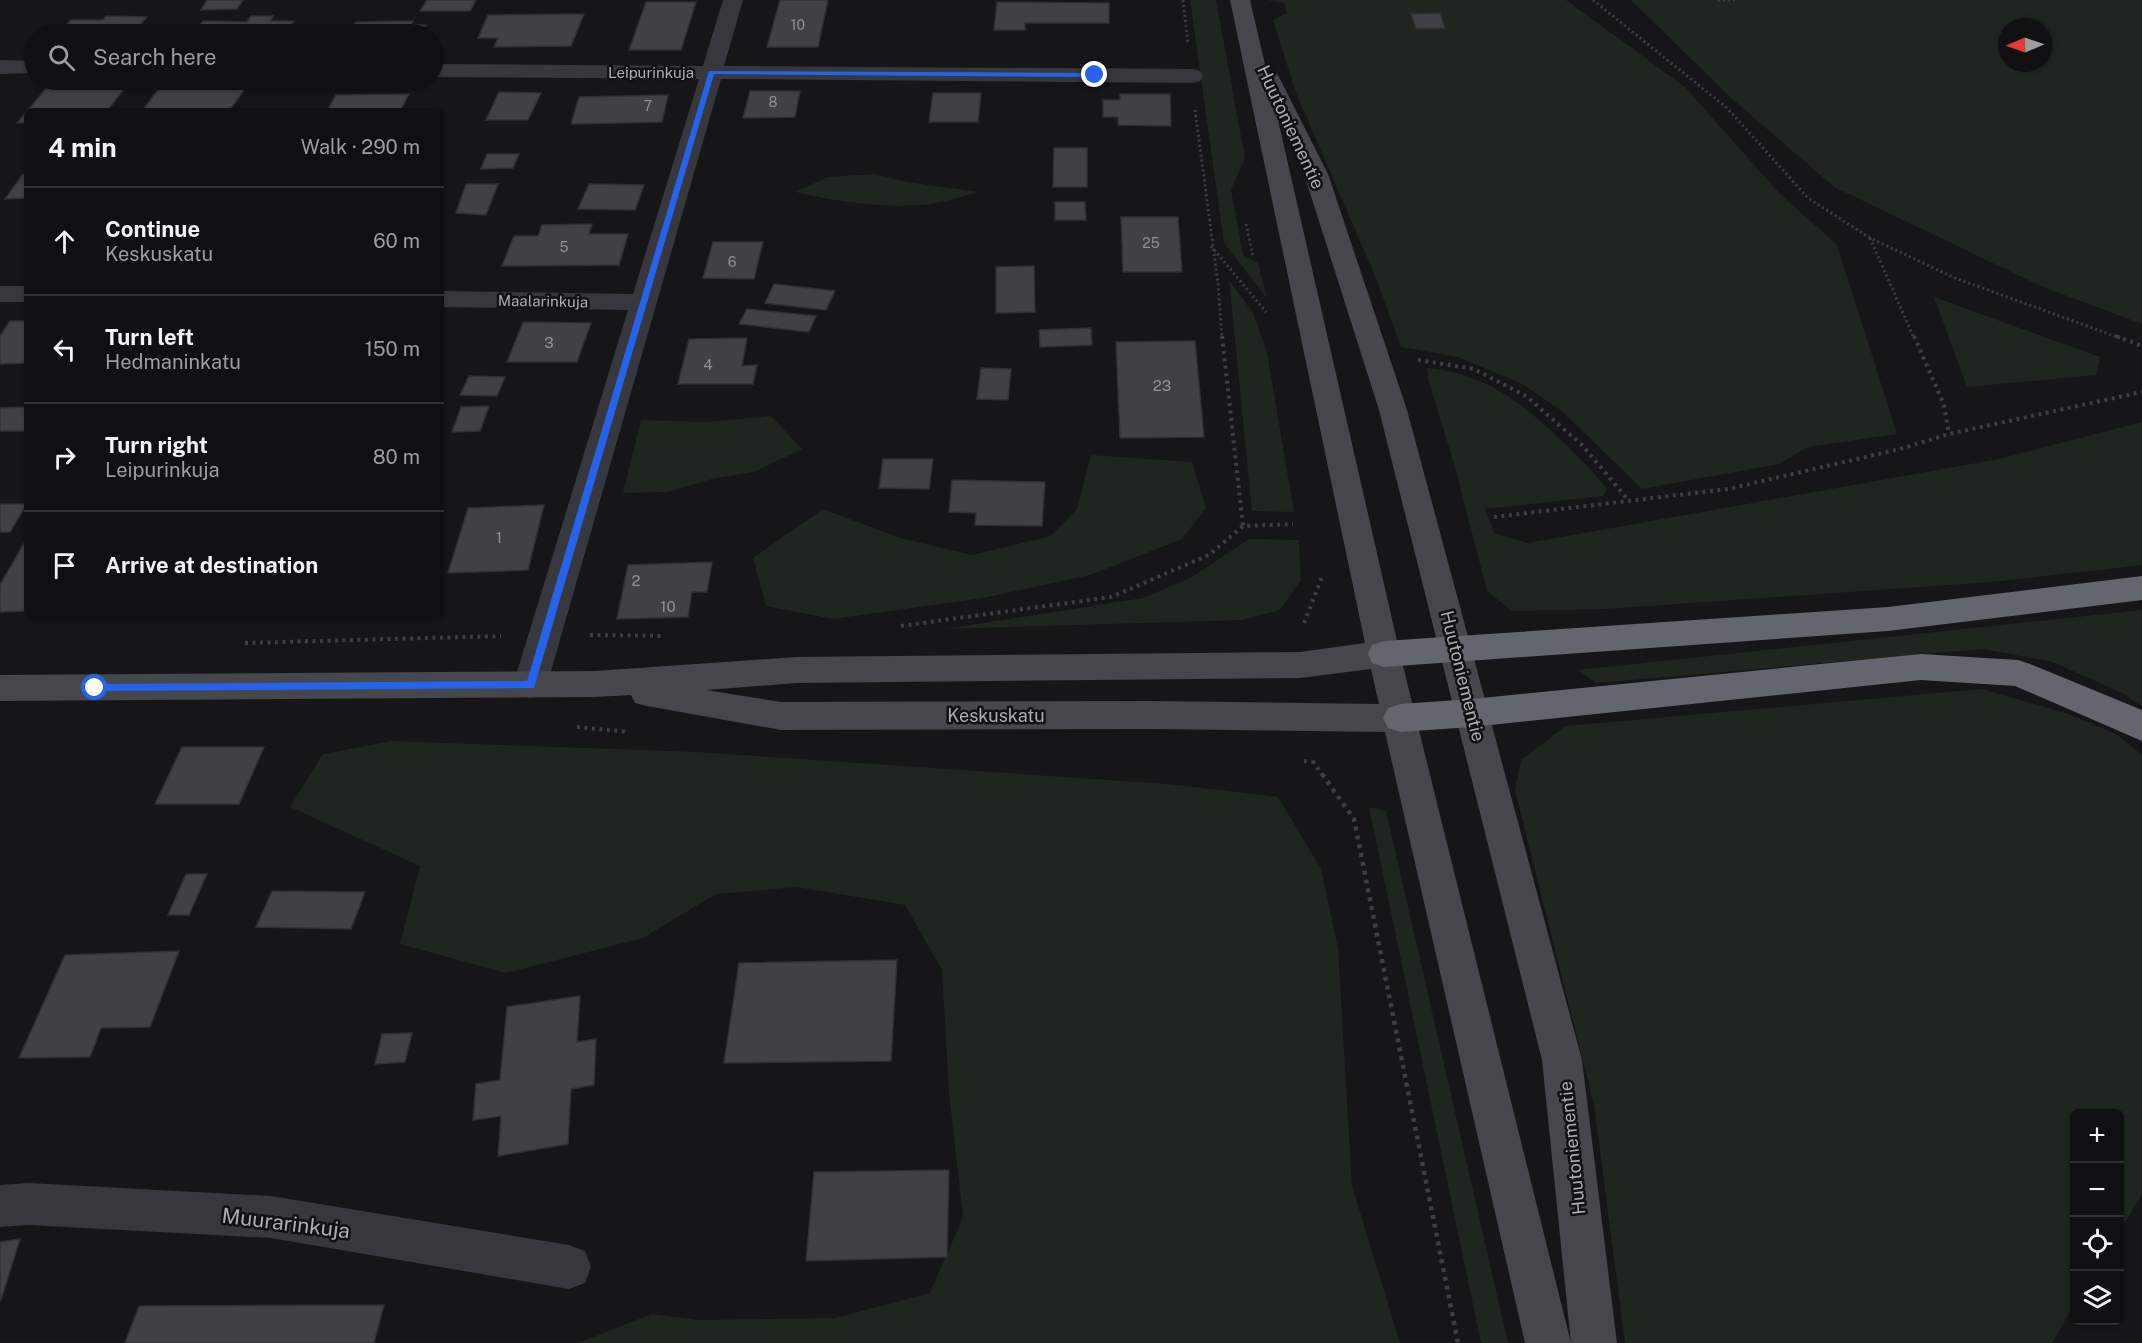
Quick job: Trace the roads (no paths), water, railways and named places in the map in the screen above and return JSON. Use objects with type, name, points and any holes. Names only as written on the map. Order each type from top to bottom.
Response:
[{"type":"highway","points":[[1384,654],[1888,619],[2142,588]]},
{"type":"highway","points":[[1400,718],[1472,713],[1921,667],[2018,673],[2136,722],[2142,727]]},
{"type":"main road","name":"Huutoniementie","points":[[1240,0],[1384,654],[1548,1343]]},
{"type":"main road","name":"Huutoniementie","points":[[1246,32],[1316,174],[1393,410],[1562,1060],[1594,1343]]},
{"type":"main road","name":"Keskuskatu","points":[[0,688],[595,684],[797,670],[1300,665],[1384,654]]},
{"type":"main road","name":"Keskuskatu","points":[[595,684],[782,716],[1400,718]]},
{"type":"street","points":[[531,685],[733,0]]},
{"type":"street","points":[[0,67],[24,67]]},
{"type":"street","name":"Leipurinkuja","points":[[444,70],[1192,75]]},
{"type":"street","points":[[0,294],[24,294]]},
{"type":"street","name":"Maalarinkuja","points":[[444,299],[644,302]]},
{"type":"street","name":"Muurarinkuja","points":[[0,1206],[29,1204],[271,1217],[569,1267]]}]
